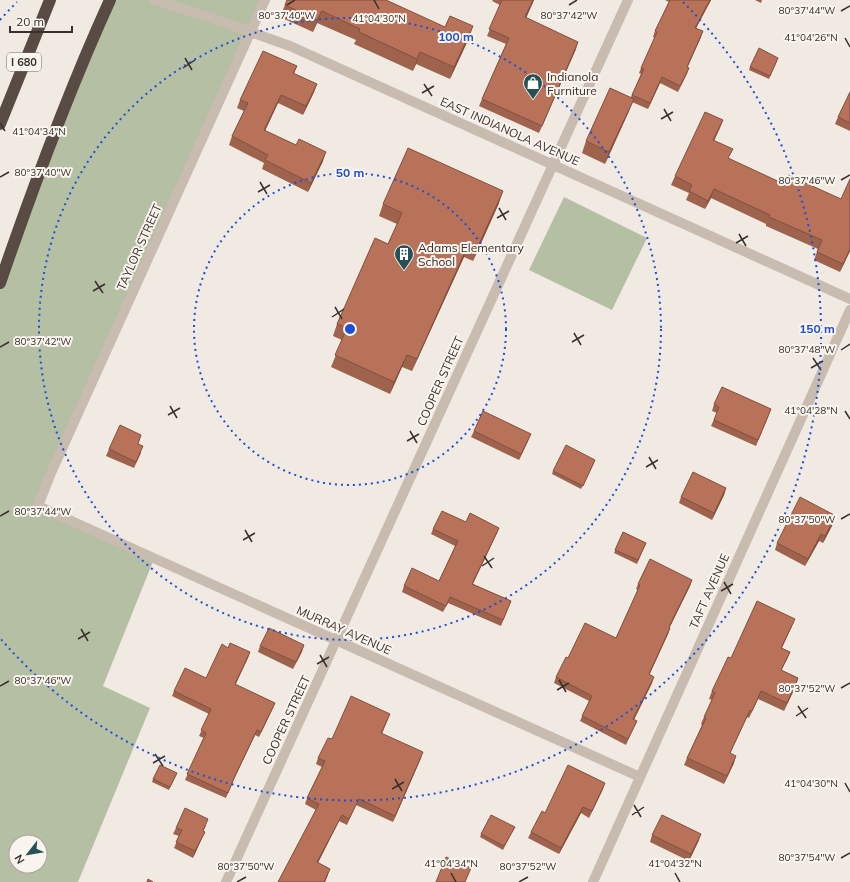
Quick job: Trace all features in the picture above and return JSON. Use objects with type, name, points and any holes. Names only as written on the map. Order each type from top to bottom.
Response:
[{"type":"highway","name":"I 680","points":[[0,124],[50,0]]},
{"type":"highway","points":[[0,283],[27,204],[60,116],[110,0]]},
{"type":"street","name":"EAST INDIANOLA AVENUE","points":[[154,0],[209,17],[290,46],[850,299]]},
{"type":"street","name":"TAYLOR STREET","points":[[38,506],[51,473],[265,0]]},
{"type":"street","name":"COOPER STREET","points":[[226,882],[628,0]]},
{"type":"street","name":"TAFT AVENUE","points":[[593,882],[850,310]]},
{"type":"street","name":"MURRAY AVENUE","points":[[38,506],[640,777]]},
{"type":"green space","points":[[110,0],[265,0],[38,506],[154,559],[103,686],[150,708],[78,882],[0,882],[0,283]]},
{"type":"green space","points":[[564,197],[647,238],[612,310],[529,270]]},
{"type":"building","points":[[287,0],[386,0],[445,27],[450,16],[473,26],[454,67],[420,52],[417,59],[359,32],[360,29],[322,11],[317,20],[285,5]]},
{"type":"building","points":[[502,0],[533,0],[525,17],[578,42],[542,126],[482,99],[509,38],[489,29]]},
{"type":"building","points":[[670,0],[710,0],[695,28],[703,31],[687,67],[689,68],[680,86],[662,77],[650,103],[632,95],[644,69],[641,68],[657,32],[655,31]]},
{"type":"building","points":[[759,48],[778,58],[770,76],[750,67]]},
{"type":"building","points":[[263,51],[297,66],[293,73],[317,84],[306,106],[281,95],[264,130],[296,145],[299,139],[326,152],[311,183],[265,160],[268,155],[232,136],[248,103],[240,100]]},
{"type":"building","points":[[610,88],[634,99],[609,152],[586,141]]},
{"type":"building","points":[[850,92],[850,123],[838,117]]},
{"type":"building","points":[[705,112],[723,120],[713,140],[733,149],[728,158],[784,184],[788,175],[841,199],[850,179],[850,249],[843,264],[817,252],[822,240],[769,217],[770,215],[714,189],[708,201],[689,191],[692,185],[675,176]]},
{"type":"building","name":"Adams Elementary School","points":[[408,148],[503,191],[477,249],[468,245],[417,359],[407,355],[394,382],[335,355],[347,328],[337,324],[375,238],[388,244],[402,213],[383,204]]},
{"type":"building","points":[[722,387],[771,409],[758,440],[714,420],[719,407],[714,404]]},
{"type":"building","points":[[483,411],[531,434],[521,454],[474,431]]},
{"type":"building","points":[[120,425],[141,435],[138,444],[143,446],[136,462],[109,449]]},
{"type":"building","points":[[566,445],[595,460],[583,486],[553,471]]},
{"type":"building","points":[[693,472],[726,488],[714,513],[681,497]]},
{"type":"building","points":[[800,497],[836,516],[825,536],[821,534],[808,559],[777,543]]},
{"type":"building","points":[[442,511],[466,522],[470,513],[499,528],[472,584],[511,601],[503,620],[450,597],[446,606],[404,586],[412,568],[439,581],[458,541],[433,529]]},
{"type":"building","points":[[623,532],[646,543],[638,560],[615,550]]},
{"type":"building","points":[[650,559],[692,580],[669,627],[670,628],[649,674],[654,677],[633,719],[637,721],[628,739],[582,716],[592,696],[556,677],[566,657],[568,658],[585,623],[616,638]]},
{"type":"building","points":[[757,601],[795,619],[781,648],[790,652],[781,670],[798,678],[787,703],[761,691],[752,711],[750,710],[730,753],[736,756],[727,776],[687,758],[706,718],[704,717],[715,693],[712,691],[728,657],[731,658]]},
{"type":"building","points":[[269,628],[304,645],[296,662],[260,646]]},
{"type":"building","points":[[230,643],[250,652],[235,684],[275,703],[261,732],[257,730],[228,793],[187,774],[206,733],[201,730],[211,709],[174,691],[185,668],[206,678],[222,644],[228,648]]},
{"type":"building","points":[[351,696],[390,714],[381,733],[423,752],[395,816],[359,799],[349,819],[342,815],[317,862],[330,869],[324,882],[278,882],[319,804],[307,798],[325,761],[318,758],[328,738],[332,739]]},
{"type":"building","points":[[160,765],[177,773],[170,787],[153,779]]},
{"type":"building","points":[[568,765],[605,783],[592,811],[583,807],[561,848],[531,832],[542,811],[545,813]]},
{"type":"building","points":[[185,808],[208,819],[203,831],[205,832],[195,851],[176,842],[182,830],[176,828]]},
{"type":"building","points":[[491,815],[515,827],[504,846],[481,834]]},
{"type":"building","points":[[662,815],[701,834],[691,854],[652,835]]},
{"type":"building","points":[[446,857],[471,868],[465,882],[436,882]]},
{"type":"place","name":"Indianola Furniture","points":[[533,100]]},
{"type":"place","name":"Adams Elementary School","points":[[404,271]]}]
